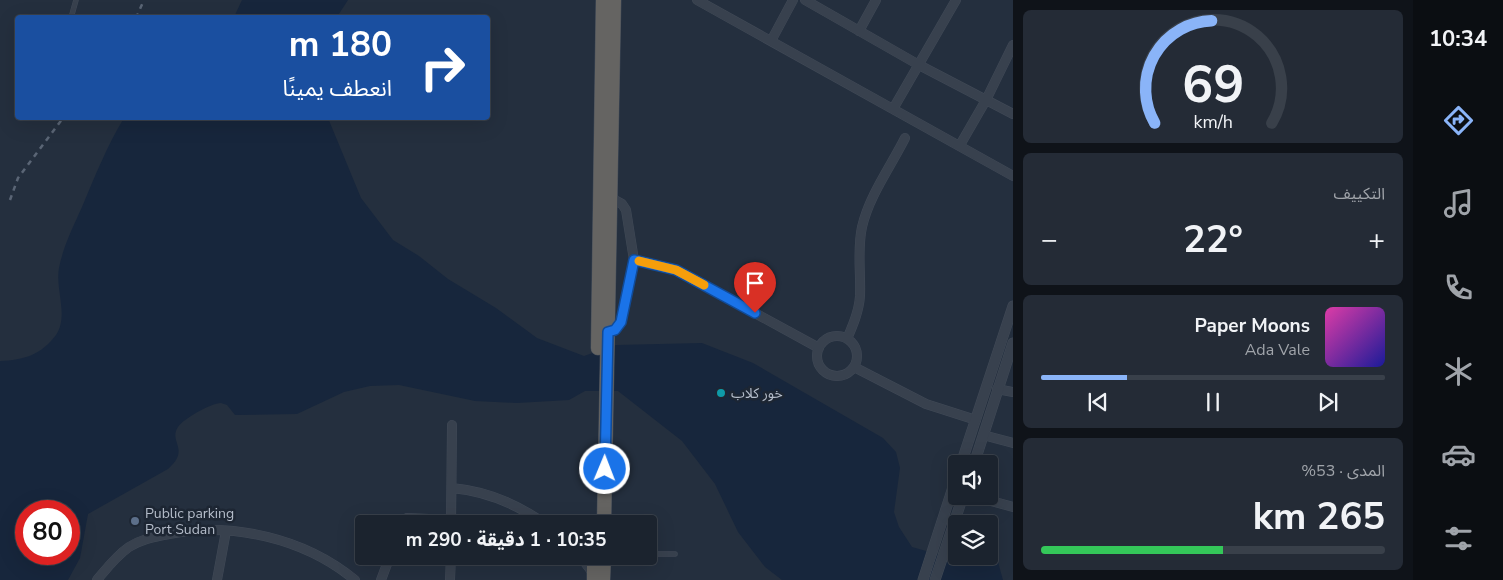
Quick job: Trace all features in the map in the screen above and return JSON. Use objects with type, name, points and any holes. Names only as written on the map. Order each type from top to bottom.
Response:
[{"type":"highway","points":[[603,0],[604,336]]},
{"type":"highway","points":[[602,515],[600,503],[602,400],[611,198],[614,0]]},
{"type":"highway","points":[[597,515],[600,503]]},
{"type":"highway","points":[[595,565],[597,578]]},
{"type":"highway","points":[[597,578],[601,565]]},
{"type":"street","points":[[697,0],[1013,176]]},
{"type":"street","points":[[771,41],[793,0]]},
{"type":"street","points":[[805,0],[919,65],[1013,114]]},
{"type":"street","points":[[859,31],[876,0]]},
{"type":"street","points":[[893,109],[956,0]]},
{"type":"street","points":[[960,145],[986,100],[1013,45]]},
{"type":"street","points":[[847,339],[859,303],[859,242],[862,225],[875,195],[905,138]]},
{"type":"street","points":[[604,336],[615,330],[621,322],[634,260],[626,210],[622,204],[611,198]]},
{"type":"street","points":[[634,260],[676,270],[818,348]]},
{"type":"street","points":[[964,455],[1013,306]]},
{"type":"street","points":[[839,336],[847,339],[852,343],[857,354],[854,366],[844,375],[830,376],[820,367],[817,354],[818,348],[831,337],[839,336]]},
{"type":"street","points":[[977,455],[1013,343]]},
{"type":"street","points":[[854,366],[926,404],[976,420]]},
{"type":"street","points":[[997,389],[1013,392]]},
{"type":"street","points":[[451,515],[452,425]]},
{"type":"street","points":[[983,435],[1013,443]]},
{"type":"street","points":[[452,488],[476,491],[502,500],[529,515]]},
{"type":"street","points":[[998,503],[1013,507]]},
{"type":"street","points":[[935,580],[950,505]]},
{"type":"street","points":[[923,580],[959,505]]},
{"type":"street","points":[[97,580],[120,554],[138,542],[195,529],[226,531],[290,543],[332,563],[355,580]]},
{"type":"street","points":[[217,580],[226,531]]},
{"type":"street","points":[[381,580],[387,565]]},
{"type":"street","points":[[450,565],[450,580]]},
{"type":"street","points":[[587,565],[597,578]]},
{"type":"lane","points":[[71,15],[76,0]]},
{"type":"lane","points":[[657,554],[675,554]]},
{"type":"water","points":[[242,0],[348,0],[338,15],[235,15]]},
{"type":"water","points":[[123,120],[329,120],[361,198],[393,240],[419,256],[448,279],[496,308],[537,338],[584,356],[616,345],[702,343],[753,363],[883,438],[896,452],[900,468],[894,512],[899,527],[912,547],[944,556],[948,555],[948,565],[998,565],[998,562],[1003,580],[782,580],[765,567],[738,532],[715,484],[682,441],[618,391],[585,391],[569,400],[517,403],[475,401],[399,385],[370,386],[344,392],[297,414],[235,415],[227,405],[221,403],[204,408],[185,420],[178,427],[175,437],[179,451],[178,456],[168,469],[88,514],[80,558],[80,500],[15,500],[15,565],[76,565],[68,580],[0,580],[0,361],[24,358],[38,352],[50,342],[60,328],[62,311],[58,276],[59,268],[69,237]]},
{"type":"railway","points":[[137,15],[144,0]]},
{"type":"railway","points":[[10,200],[18,178],[62,120]]},
{"type":"slow traffic","points":[[639,261],[676,270],[704,285]]},
{"type":"place","name":"خور كلاب","points":[[721,393]]},
{"type":"place","name":"Public parking Port Sudan","points":[[135,521]]},
{"type":"route","points":[[605,469],[608,332],[615,330],[624,314],[634,260],[676,270],[755,313]]}]
